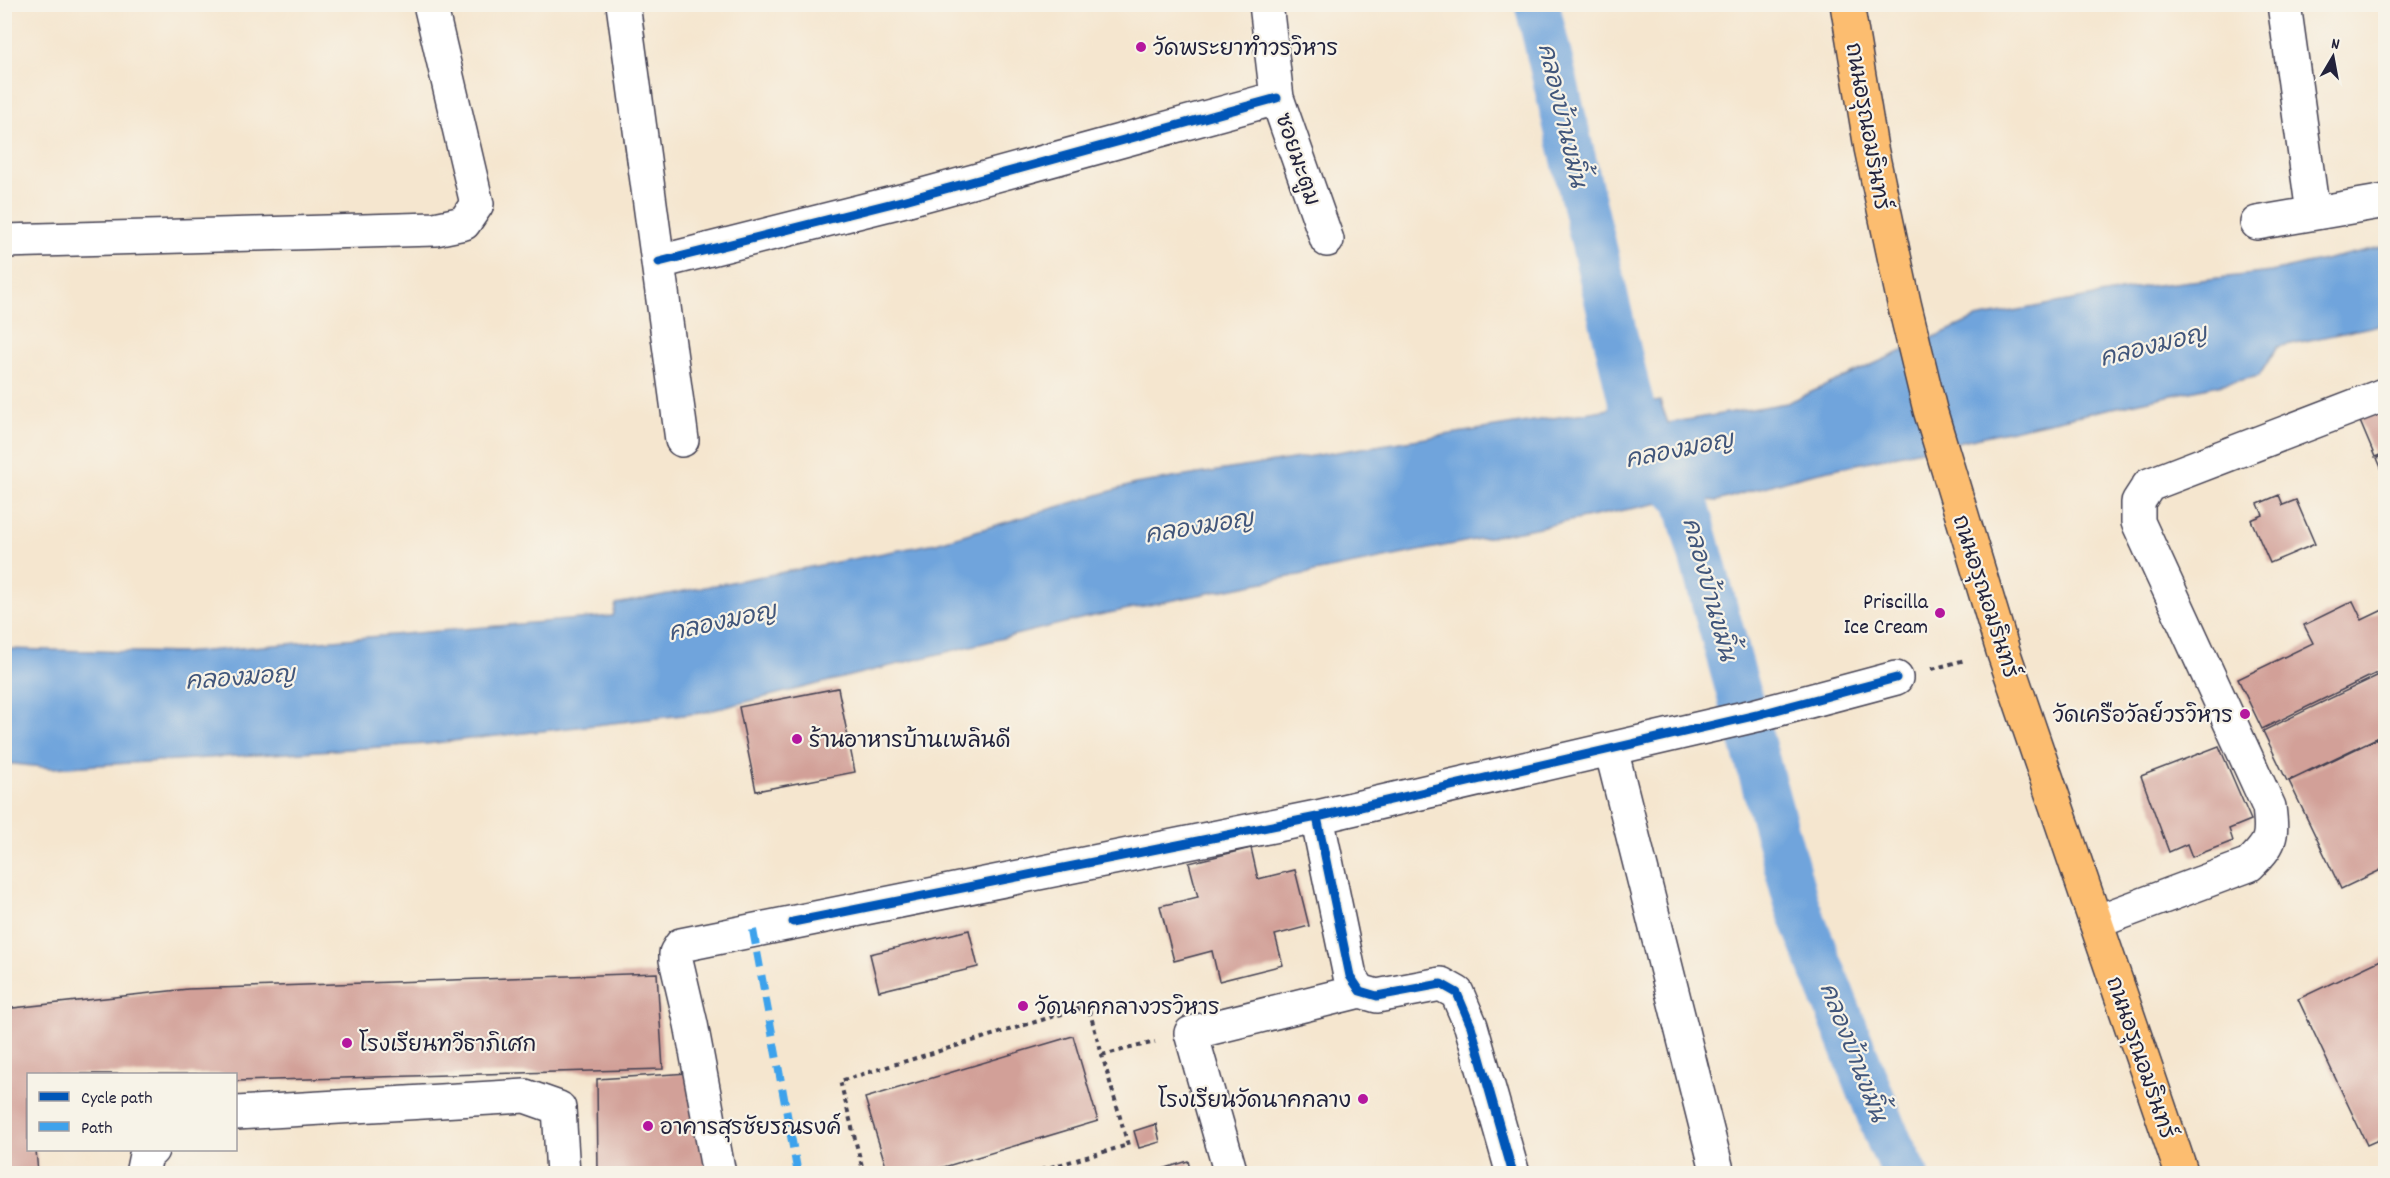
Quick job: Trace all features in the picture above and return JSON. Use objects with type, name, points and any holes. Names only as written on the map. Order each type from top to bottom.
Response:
[{"type":"main road","name":"ถนนอรุณอมรินทร์","points":[[1847,4],[1871,148],[1904,303],[1930,410],[2003,651],[2182,1173]]},
{"type":"street","points":[[4,241],[435,229],[464,223],[477,204],[430,4]]},
{"type":"street","points":[[623,4],[682,440]]},
{"type":"street","name":"ซอยมะตูม","points":[[1266,4],[1277,98],[1327,240]]},
{"type":"street","points":[[2283,4],[2313,213]]},
{"type":"street","points":[[659,262],[905,200],[1277,98]]},
{"type":"street","points":[[2257,223],[2385,201]]},
{"type":"street","points":[[2096,922],[2249,865],[2267,847],[2272,829],[2269,807],[2138,522],[2138,502],[2149,485],[2385,394]]},
{"type":"street","points":[[719,1173],[691,1024],[676,960],[676,952],[681,945],[1317,817],[1757,715],[1896,678]]},
{"type":"street","points":[[1611,749],[1718,1173]]},
{"type":"street","points":[[1317,817],[1350,976],[1360,991]]},
{"type":"street","points":[[1231,1173],[1191,1033],[1360,991],[1377,996],[1441,984],[1457,993],[1471,1026],[1513,1173]]},
{"type":"street","points":[[237,1113],[525,1096],[559,1108],[563,1173]]},
{"type":"street","points":[[142,1173],[146,1155],[150,1151]]},
{"type":"path","points":[[1896,678],[2003,651]]},
{"type":"path","points":[[864,1173],[840,1081],[1088,1006],[1128,1145],[1027,1173]]},
{"type":"path","points":[[1102,1055],[1191,1033]]},
{"type":"water","name":"คลองมอญ","points":[[2385,246],[2385,324],[2277,347],[2259,376],[1802,476],[1717,501],[1685,498],[1084,618],[701,713],[426,744],[52,768],[5,763],[4,649],[182,653],[613,616],[616,604],[936,543],[1135,484],[1660,401],[1668,423],[1787,403],[1976,318],[2148,286],[2271,272]]},
{"type":"building","points":[[2385,408],[2385,453],[2375,457],[2359,419]]},
{"type":"building","points":[[2385,455],[2385,477],[2377,458]]},
{"type":"building","points":[[2279,495],[2283,505],[2296,500],[2315,544],[2270,563],[2251,520],[2263,515],[2258,504]]},
{"type":"building","points":[[2353,601],[2362,620],[2385,609],[2385,669],[2262,729],[2238,679],[2313,643],[2304,625]]},
{"type":"building","points":[[2385,672],[2385,734],[2287,781],[2263,731]]},
{"type":"building","name":"ร้านอาหารบ้านเพลินดี","points":[[838,688],[855,772],[756,791],[739,707]]},
{"type":"building","points":[[2385,735],[2385,868],[2341,889],[2289,781]]},
{"type":"building","points":[[2219,746],[2251,820],[2229,829],[2233,841],[2192,857],[2187,844],[2169,852],[2141,776]]},
{"type":"building","points":[[1251,848],[1258,879],[1295,870],[1309,926],[1275,935],[1283,965],[1219,981],[1212,951],[1174,961],[1160,906],[1198,897],[1189,863]]},
{"type":"building","points":[[969,930],[978,967],[879,991],[870,954]]},
{"type":"building","points":[[2385,958],[2385,1137],[2367,1145],[2298,999]]},
{"type":"building","points":[[657,973],[663,1069],[237,1081],[237,1073],[27,1073],[27,1151],[36,1151],[38,1173],[4,1173],[4,1009],[188,989]]},
{"type":"building","points":[[1073,1036],[1098,1121],[924,1173],[888,1173],[865,1098]]},
{"type":"building","name":"อาคารสุรชัยรณรงค์","points":[[689,1073],[708,1173],[598,1173],[597,1079]]},
{"type":"building","points":[[1156,1124],[1160,1142],[1139,1148],[1134,1131]]},
{"type":"building","points":[[1188,1161],[1191,1173],[1150,1173]]},
{"type":"waterway","name":"คลองบ้านขมิ้น","points":[[1537,4],[1644,458],[1685,498],[1797,905],[1890,1143],[1906,1174]]},
{"type":"marked path","points":[[753,930],[798,1174]]},
{"type":"cycle path","points":[[659,262],[905,200],[1277,98]]},
{"type":"cycle path","points":[[1513,1174],[1471,1026],[1457,993],[1441,984],[1377,996],[1360,991],[1350,976],[1317,817],[1757,715],[1896,678]]},
{"type":"cycle path","points":[[793,922],[1317,817]]},
{"type":"place","name":"วัดพระยาทําวรวิหาร","points":[[1141,47]]},
{"type":"place","name":"Priscilla Ice Cream","points":[[1940,613]]},
{"type":"place","name":"วัดเครือวัลย์วรวิหาร","points":[[2245,714]]},
{"type":"place","name":"ร้านอาหารบ้านเพลินดี","points":[[797,739]]},
{"type":"place","name":"วัดนาคกลางวรวิหาร","points":[[1023,1006]]},
{"type":"place","name":"โรงเรียนทวีธาภิเศก","points":[[347,1043]]},
{"type":"place","name":"โรงเรียนวัดนาคกลาง","points":[[1363,1099]]},
{"type":"place","name":"อาคารสุรชัยรณรงค์","points":[[648,1126]]}]
